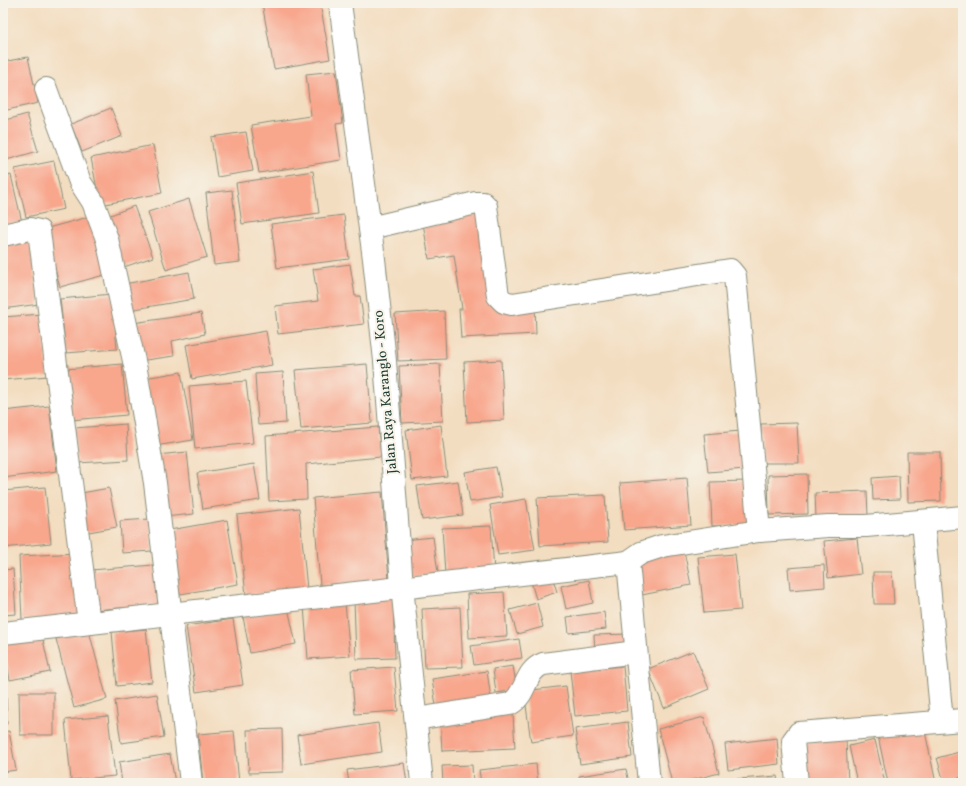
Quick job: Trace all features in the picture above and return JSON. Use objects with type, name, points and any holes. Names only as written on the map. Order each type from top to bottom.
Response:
[{"type":"street","name":"Jalan Raya Karanglo - Koro","points":[[340,3],[370,228],[385,361],[402,586],[422,783]]},
{"type":"street","points":[[46,89],[80,182],[93,202],[107,239],[136,370],[155,483],[191,783]]},
{"type":"street","points":[[370,228],[476,202],[483,203],[486,206],[498,296],[504,302],[512,304],[730,270],[735,276],[759,531]]},
{"type":"street","points":[[3,234],[30,228],[39,232],[89,623]]},
{"type":"street","points":[[3,633],[170,615],[402,586],[628,562],[641,553],[662,546],[759,531],[828,526],[866,526],[923,522],[963,517]]},
{"type":"street","points":[[923,522],[942,721]]},
{"type":"street","points":[[628,562],[649,783]]},
{"type":"street","points":[[416,719],[510,704],[520,694],[532,670],[543,664],[636,652]]},
{"type":"street","points":[[797,783],[793,741],[799,733],[963,720]]},
{"type":"building","points":[[262,3],[320,3],[330,59],[274,69]]},
{"type":"building","points":[[28,57],[38,103],[3,111],[3,62]]},
{"type":"building","points":[[336,71],[343,123],[336,124],[341,160],[259,173],[251,125],[311,116],[306,74]]},
{"type":"building","points":[[111,108],[122,136],[82,152],[71,124]]},
{"type":"building","points":[[27,114],[38,151],[3,161],[3,121]]},
{"type":"building","points":[[246,132],[253,171],[217,177],[211,137]]},
{"type":"building","points":[[153,145],[162,193],[100,205],[91,158]]},
{"type":"building","points":[[54,161],[64,209],[26,217],[15,169]]},
{"type":"building","points":[[313,171],[319,213],[242,224],[236,183]]},
{"type":"building","points":[[11,175],[22,222],[3,226],[3,177]]},
{"type":"building","points":[[232,190],[240,262],[214,265],[206,193]]},
{"type":"building","points":[[189,199],[207,257],[166,270],[148,212]]},
{"type":"building","points":[[134,206],[153,257],[121,268],[103,218]]},
{"type":"building","points":[[486,209],[499,307],[535,305],[536,334],[461,338],[459,309],[462,309],[454,255],[429,259],[423,223]]},
{"type":"building","points":[[344,215],[349,259],[277,268],[271,224]]},
{"type":"building","points":[[92,216],[108,274],[60,287],[44,229]]},
{"type":"building","points":[[29,238],[39,304],[3,309],[3,241]]},
{"type":"building","points":[[350,264],[355,296],[360,296],[364,324],[278,334],[275,306],[318,301],[313,269]]},
{"type":"building","points":[[189,272],[194,299],[129,310],[124,284]]},
{"type":"building","points":[[112,294],[117,349],[66,353],[60,299]]},
{"type":"building","points":[[444,311],[446,359],[398,361],[395,314]]},
{"type":"building","points":[[201,313],[205,334],[172,341],[174,356],[139,361],[133,323]]},
{"type":"building","points":[[42,314],[48,376],[3,380],[3,317]]},
{"type":"building","points":[[266,331],[272,365],[192,379],[186,345]]},
{"type":"building","points":[[501,360],[504,420],[467,422],[464,362]]},
{"type":"building","points":[[122,364],[127,415],[71,420],[66,369]]},
{"type":"building","points":[[367,364],[372,423],[301,429],[295,370]]},
{"type":"building","points":[[440,364],[443,421],[402,423],[399,366]]},
{"type":"building","points":[[181,372],[193,440],[155,446],[144,378]]},
{"type":"building","points":[[283,372],[286,423],[258,425],[255,374]]},
{"type":"building","points":[[246,381],[253,443],[195,449],[189,386]]},
{"type":"building","points":[[49,406],[57,471],[3,478],[3,411]]},
{"type":"building","points":[[797,423],[799,463],[762,463],[761,424]]},
{"type":"building","points":[[126,424],[128,460],[77,463],[74,428]]},
{"type":"building","points":[[441,425],[447,476],[412,480],[406,430]]},
{"type":"building","points":[[378,427],[381,457],[306,464],[307,499],[269,501],[266,436]]},
{"type":"building","points":[[741,431],[745,469],[708,472],[704,434]]},
{"type":"building","points":[[187,452],[194,514],[164,517],[157,455]]},
{"type":"building","points":[[907,452],[940,452],[941,501],[908,502]]},
{"type":"building","points":[[254,464],[260,500],[203,509],[197,473]]},
{"type":"building","points":[[496,467],[502,497],[470,502],[465,472]]},
{"type":"building","points":[[807,474],[808,514],[769,515],[768,475]]},
{"type":"building","points":[[899,476],[900,499],[873,500],[872,478]]},
{"type":"building","points":[[687,478],[691,525],[624,530],[620,483]]},
{"type":"building","points":[[458,481],[463,515],[422,520],[417,486]]},
{"type":"building","points":[[748,481],[750,525],[712,526],[710,482]]},
{"type":"building","points":[[45,487],[51,543],[3,548],[3,491]]},
{"type":"building","points":[[109,488],[117,527],[83,533],[76,494]]},
{"type":"building","points":[[867,491],[868,516],[816,518],[815,493]]},
{"type":"building","points":[[382,492],[389,580],[320,585],[313,498]]},
{"type":"building","points":[[605,495],[608,542],[540,546],[537,498]]},
{"type":"building","points":[[526,499],[535,550],[498,555],[490,505]]},
{"type":"building","points":[[299,508],[307,589],[246,595],[237,515]]},
{"type":"building","points":[[150,519],[152,551],[122,553],[120,521]]},
{"type":"building","points":[[227,520],[238,584],[175,595],[164,531]]},
{"type":"building","points":[[491,526],[494,572],[445,574],[442,528]]},
{"type":"building","points":[[433,537],[438,573],[409,577],[404,540]]},
{"type":"building","points":[[857,538],[861,574],[828,578],[824,541]]},
{"type":"building","points":[[684,551],[691,585],[642,595],[635,561]]},
{"type":"building","points":[[78,553],[81,616],[22,620],[19,556]]},
{"type":"building","points":[[735,554],[741,610],[704,613],[698,557]]},
{"type":"building","points":[[154,565],[158,605],[94,610],[91,570]]},
{"type":"building","points":[[824,565],[825,587],[790,590],[788,568]]},
{"type":"building","points":[[13,569],[16,614],[3,615],[3,570]]},
{"type":"building","points":[[873,572],[892,572],[894,604],[874,604]]},
{"type":"building","points":[[552,575],[557,592],[536,599],[531,582]]},
{"type":"building","points":[[589,580],[593,603],[566,609],[561,586]]},
{"type":"building","points":[[504,592],[507,636],[469,638],[467,594]]},
{"type":"building","points":[[393,597],[395,658],[356,659],[354,599]]},
{"type":"building","points":[[345,603],[350,656],[308,659],[304,606]]},
{"type":"building","points":[[537,603],[543,627],[517,634],[510,610]]},
{"type":"building","points":[[460,607],[463,667],[425,668],[422,609]]},
{"type":"building","points":[[288,608],[296,644],[250,653],[243,617]]},
{"type":"building","points":[[604,612],[606,629],[569,633],[567,617]]},
{"type":"building","points":[[233,619],[243,685],[196,692],[186,626]]},
{"type":"building","points":[[146,629],[152,682],[117,686],[112,632]]},
{"type":"building","points":[[89,631],[107,699],[74,708],[56,639]]},
{"type":"building","points":[[629,634],[630,651],[595,653],[594,635]]},
{"type":"building","points":[[42,635],[50,672],[10,680],[3,642]]},
{"type":"building","points":[[519,639],[522,658],[474,665],[471,646]]},
{"type":"building","points":[[693,651],[709,689],[664,708],[648,669]]},
{"type":"building","points":[[513,666],[517,690],[496,693],[493,669]]},
{"type":"building","points":[[623,666],[627,711],[575,716],[570,671]]},
{"type":"building","points":[[394,667],[398,711],[355,714],[351,670]]},
{"type":"building","points":[[487,671],[491,699],[436,706],[432,679]]},
{"type":"building","points":[[566,686],[573,736],[531,742],[524,691]]},
{"type":"building","points":[[3,688],[6,688],[7,724],[3,724]]},
{"type":"building","points":[[19,692],[54,692],[54,735],[20,735]]},
{"type":"building","points":[[157,694],[164,737],[121,743],[115,701]]},
{"type":"building","points":[[513,714],[515,748],[442,751],[440,716]]},
{"type":"building","points":[[108,716],[115,776],[71,780],[65,720]]},
{"type":"building","points":[[704,717],[719,773],[681,783],[672,783],[658,729]]},
{"type":"building","points":[[628,722],[632,757],[580,764],[575,729]]},
{"type":"building","points":[[378,723],[382,752],[301,764],[297,735]]},
{"type":"building","points":[[924,727],[936,783],[888,783],[878,736]]},
{"type":"building","points":[[282,729],[283,772],[249,773],[247,730]]},
{"type":"building","points":[[9,731],[16,770],[3,772],[3,732]]},
{"type":"building","points":[[234,731],[239,783],[203,783],[198,734]]},
{"type":"building","points":[[777,738],[779,764],[728,770],[725,744]]},
{"type":"building","points":[[846,740],[848,783],[800,783],[798,743]]},
{"type":"building","points":[[875,740],[885,783],[857,783],[849,746]]},
{"type":"building","points":[[963,751],[963,777],[944,782],[937,758]]},
{"type":"building","points":[[170,754],[175,783],[122,783],[119,762]]},
{"type":"building","points":[[404,763],[407,783],[349,783],[347,770]]},
{"type":"building","points":[[536,764],[538,783],[481,783],[479,770]]},
{"type":"building","points":[[472,765],[473,783],[443,783],[442,766]]},
{"type":"building","points":[[626,769],[629,783],[580,783],[579,776]]},
{"type":"building","points":[[777,776],[778,783],[728,783],[727,780]]}]
